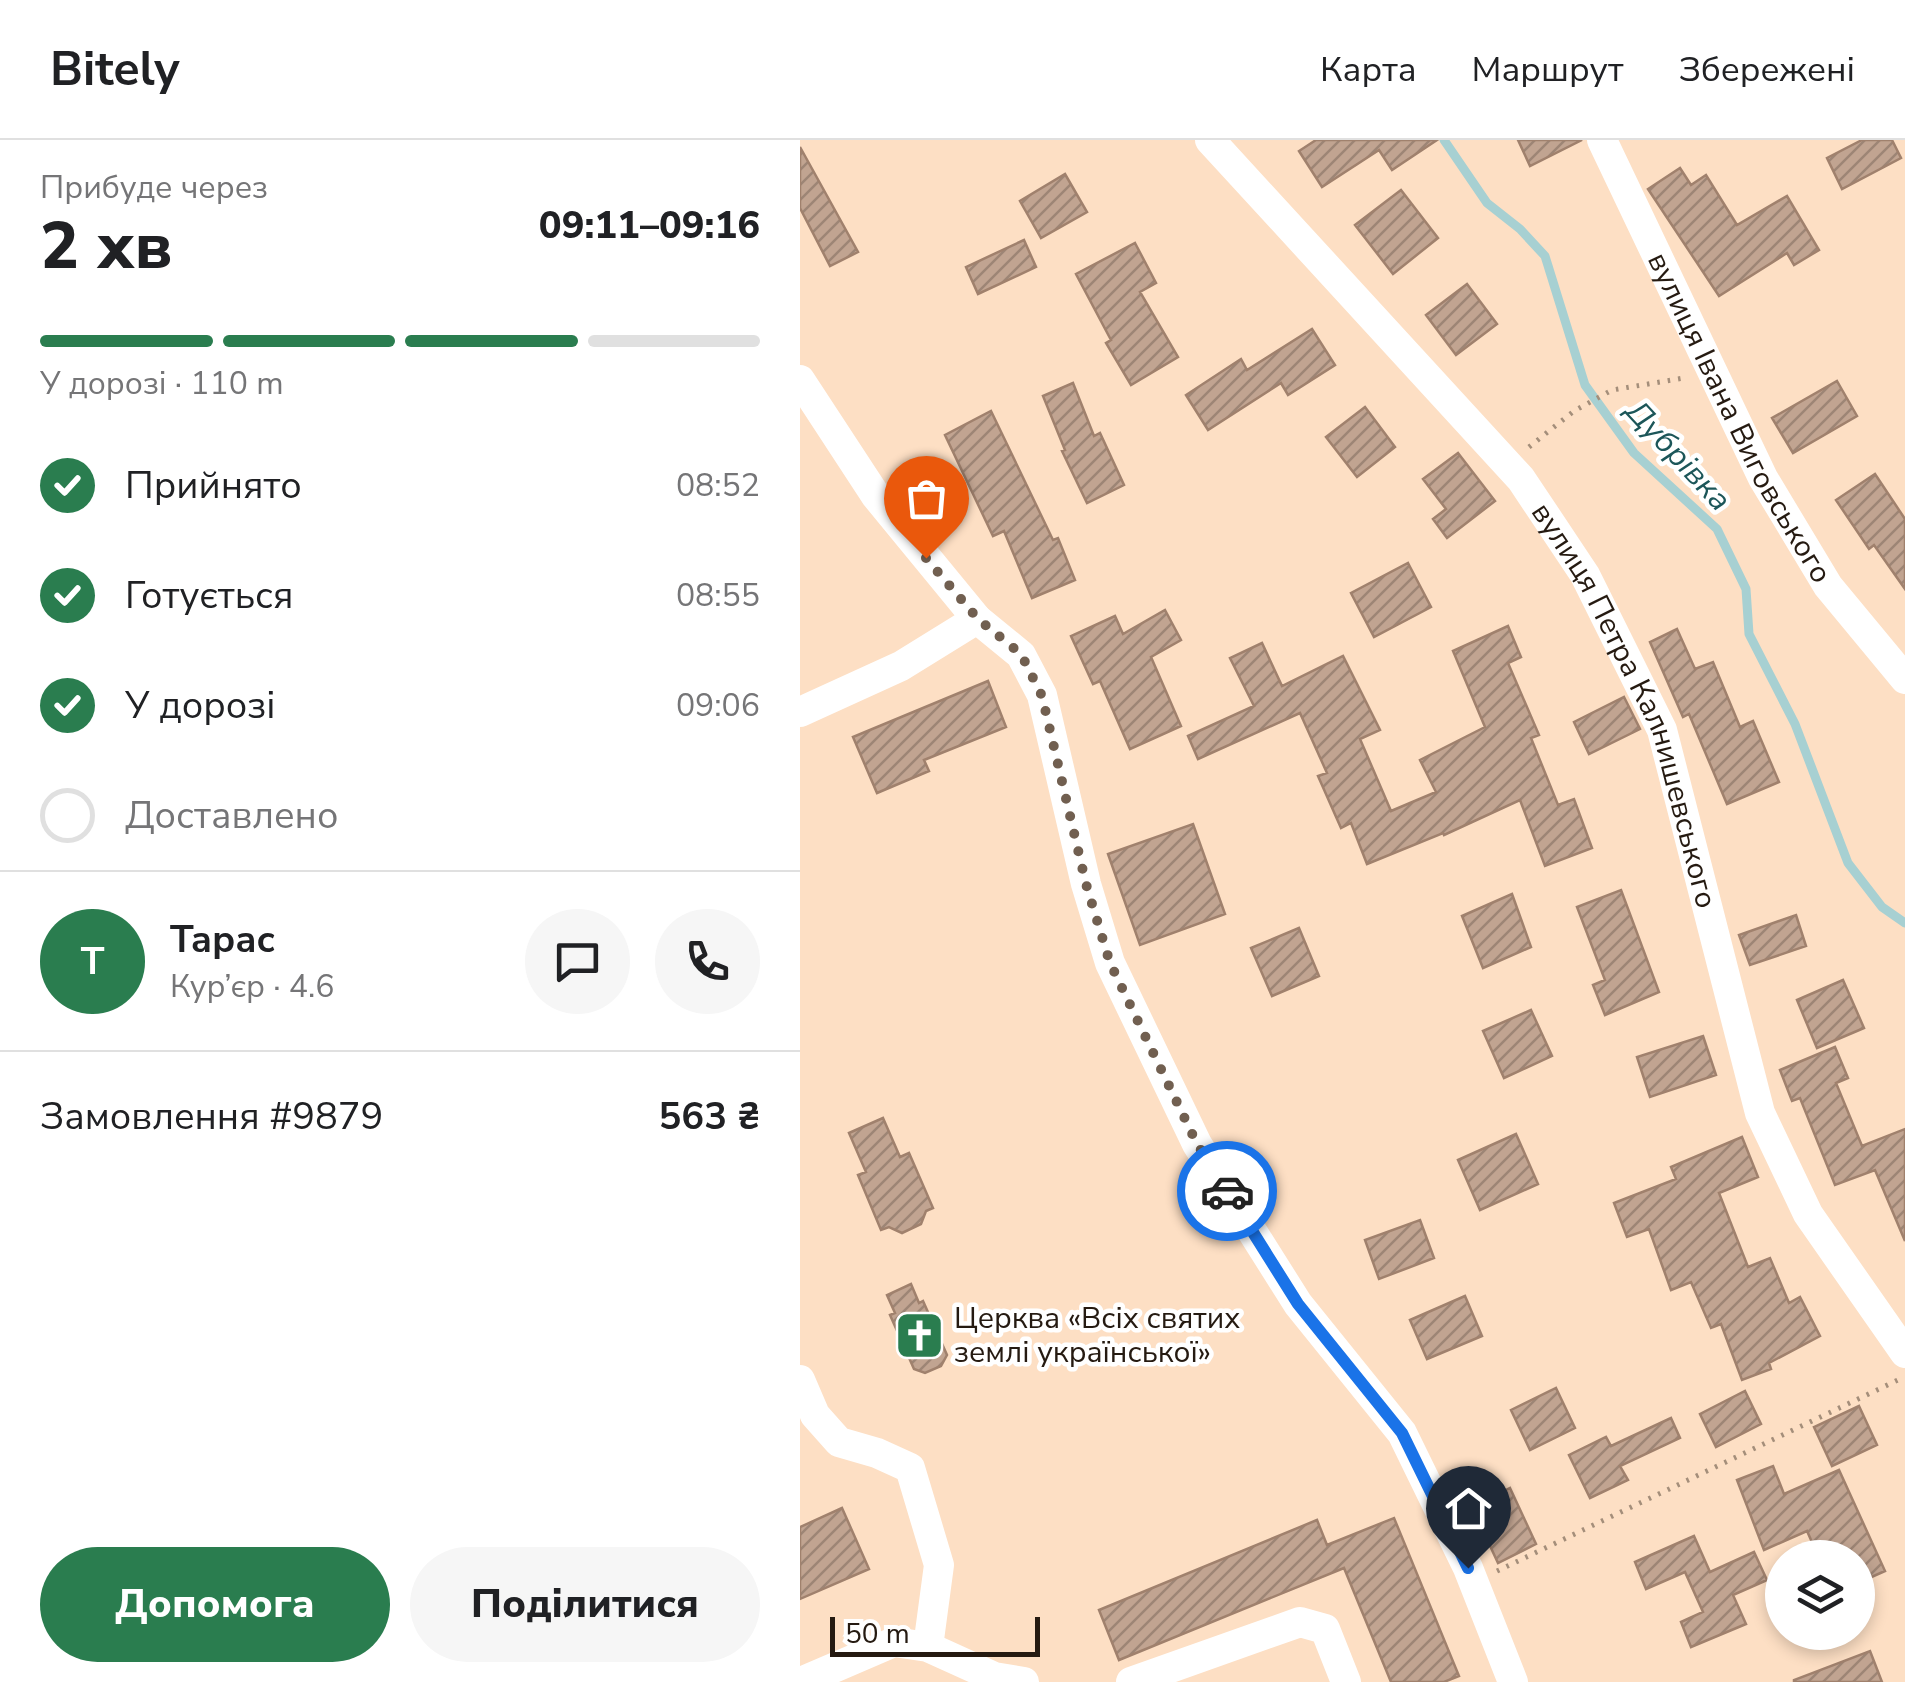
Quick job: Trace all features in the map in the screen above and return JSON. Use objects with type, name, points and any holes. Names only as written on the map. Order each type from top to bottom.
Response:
[{"type":"street","name":"вулиця Петра Калнишевського","points":[[1210,140],[1508,464],[1585,574],[1662,730],[1760,1112],[1808,1214],[1905,1353]]},
{"type":"street","name":"вулиця Івана Виговського","points":[[1602,140],[1763,478],[1828,586],[1905,679]]},
{"type":"street","points":[[800,380],[876,496],[978,619],[1021,654],[1042,696],[1086,884],[1110,963],[1197,1144],[1298,1304],[1402,1433],[1473,1582],[1513,1682]]},
{"type":"street","points":[[800,712],[901,666],[978,619]]},
{"type":"street","points":[[800,1380],[815,1415],[838,1442],[910,1468],[939,1565],[928,1647]]},
{"type":"street","points":[[1131,1682],[1300,1622],[1325,1630],[1346,1682]]},
{"type":"street","points":[[801,1682],[894,1642],[928,1647],[994,1676],[1024,1682]]},
{"type":"path","points":[[1508,464],[1574,411],[1612,390],[1712,373]]},
{"type":"path","points":[[1473,1582],[1905,1376]]},
{"type":"building","points":[[1316,140],[1437,140],[1392,170],[1379,150],[1322,187],[1299,151]]},
{"type":"building","points":[[1518,140],[1582,140],[1530,166]]},
{"type":"building","points":[[1862,140],[1892,140],[1901,158],[1842,189],[1827,158]]},
{"type":"building","points":[[800,147],[858,252],[830,266],[800,208]]},
{"type":"building","points":[[1680,168],[1691,185],[1706,175],[1737,225],[1787,196],[1819,250],[1794,265],[1787,253],[1719,296],[1648,189]]},
{"type":"building","points":[[1065,174],[1087,212],[1041,238],[1020,201]]},
{"type":"building","points":[[1401,190],[1438,238],[1393,274],[1355,225]]},
{"type":"building","points":[[1024,240],[1036,267],[978,294],[966,267]]},
{"type":"building","points":[[1135,243],[1156,283],[1140,292],[1178,357],[1131,385],[1106,343],[1111,340],[1076,274]]},
{"type":"building","points":[[1467,284],[1497,324],[1456,355],[1426,315]]},
{"type":"building","points":[[1312,329],[1335,365],[1288,395],[1281,383],[1208,430],[1186,395],[1241,359],[1247,370]]},
{"type":"building","points":[[1837,381],[1857,416],[1793,453],[1772,418]]},
{"type":"building","points":[[1073,383],[1094,436],[1100,433],[1124,485],[1087,503],[1062,451],[1065,450],[1043,396]]},
{"type":"building","points":[[1365,407],[1395,447],[1357,477],[1326,437]]},
{"type":"building","points":[[991,411],[1053,540],[1058,538],[1075,580],[1032,598],[1004,531],[993,536],[945,435]]},
{"type":"building","points":[[1458,453],[1495,501],[1447,538],[1433,519],[1446,509],[1423,479]]},
{"type":"building","points":[[1875,474],[1905,519],[1905,589],[1874,545],[1869,549],[1836,500]]},
{"type":"building","points":[[1408,563],[1431,607],[1374,637],[1351,593]]},
{"type":"building","points":[[1165,610],[1181,640],[1151,657],[1181,726],[1130,749],[1100,681],[1093,684],[1071,636],[1115,616],[1123,634]]},
{"type":"building","points":[[1508,626],[1521,657],[1508,663],[1539,735],[1531,738],[1558,805],[1574,799],[1592,848],[1545,866],[1520,800],[1367,864],[1351,823],[1341,828],[1318,776],[1327,773],[1300,713],[1198,759],[1188,736],[1254,706],[1230,658],[1262,643],[1282,686],[1343,656],[1380,730],[1360,739],[1391,811],[1436,792],[1420,760],[1485,727],[1453,651]]},
{"type":"building","points":[[1677,629],[1695,669],[1713,662],[1740,727],[1753,721],[1779,782],[1727,804],[1689,714],[1683,717],[1650,642]]},
{"type":"building","points":[[988,681],[1006,727],[924,760],[929,771],[877,793],[853,737]]},
{"type":"building","points":[[1624,697],[1640,729],[1589,754],[1574,722]]},
{"type":"building","points":[[1193,824],[1225,914],[1140,945],[1108,854]]},
{"type":"building","points":[[1621,890],[1659,992],[1605,1015],[1593,985],[1605,980],[1577,907]]},
{"type":"building","points":[[1512,894],[1531,947],[1483,968],[1462,916]]},
{"type":"building","points":[[1796,915],[1806,946],[1750,965],[1739,935]]},
{"type":"building","points":[[1299,928],[1319,976],[1272,996],[1251,948]]},
{"type":"building","points":[[1843,980],[1864,1028],[1817,1048],[1797,1000]]},
{"type":"building","points":[[1531,1010],[1552,1056],[1504,1078],[1483,1031]]},
{"type":"building","points":[[1703,1036],[1716,1075],[1650,1097],[1637,1057]]},
{"type":"building","points":[[1835,1047],[1848,1078],[1836,1083],[1862,1146],[1905,1129],[1905,1241],[1875,1170],[1835,1185],[1800,1098],[1792,1101],[1780,1070]]},
{"type":"building","points":[[883,1118],[900,1157],[909,1153],[933,1208],[926,1211],[921,1224],[902,1233],[889,1227],[881,1230],[858,1175],[866,1172],[849,1133]]},
{"type":"building","points":[[1516,1134],[1538,1184],[1480,1210],[1458,1160]]},
{"type":"building","points":[[1742,1137],[1758,1177],[1719,1193],[1748,1267],[1770,1258],[1789,1303],[1800,1297],[1820,1336],[1769,1363],[1771,1369],[1742,1380],[1721,1324],[1711,1328],[1691,1282],[1671,1290],[1649,1229],[1627,1237],[1614,1203],[1676,1179],[1671,1167]]},
{"type":"building","points":[[1420,1220],[1434,1258],[1379,1279],[1365,1240]]},
{"type":"building","name":"Церква «Всіх святих землі української»","points":[[911,1284],[919,1303],[923,1301],[947,1355],[941,1366],[925,1373],[914,1369],[890,1315],[895,1313],[887,1295]]},
{"type":"building","points":[[1465,1296],[1482,1336],[1427,1359],[1410,1320]]},
{"type":"building","points":[[1556,1388],[1575,1428],[1530,1450],[1511,1410]]},
{"type":"building","points":[[1745,1391],[1761,1424],[1716,1447],[1700,1414]]},
{"type":"building","points":[[1859,1406],[1877,1445],[1832,1466],[1814,1427]]},
{"type":"building","points":[[1671,1418],[1680,1438],[1620,1466],[1628,1480],[1590,1498],[1569,1455],[1606,1437],[1611,1446]]},
{"type":"building","points":[[1773,1466],[1784,1494],[1839,1470],[1871,1540],[1811,1540],[1807,1531],[1787,1540],[1765,1540],[1764,1550],[1737,1480]]},
{"type":"building","points":[[1510,1488],[1536,1544],[1498,1563],[1472,1507]]},
{"type":"building","points":[[842,1508],[869,1569],[800,1599],[800,1527]]},
{"type":"building","points":[[1394,1518],[1459,1676],[1444,1682],[1391,1682],[1344,1568],[1119,1660],[1099,1610],[1317,1520],[1327,1545]]},
{"type":"building","points":[[1694,1536],[1710,1572],[1754,1552],[1765,1581],[1733,1595],[1746,1624],[1691,1647],[1681,1622],[1703,1612],[1685,1572],[1646,1589],[1635,1562]]},
{"type":"building","points":[[1875,1549],[1885,1571],[1875,1575]]},
{"type":"building","points":[[1870,1651],[1882,1682],[1794,1682],[1794,1680]]},
{"type":"waterway","name":"Дубрівка","points":[[1444,140],[1487,203],[1520,229],[1545,256],[1585,385],[1634,453],[1717,529],[1746,589],[1749,634],[1795,724],[1848,863],[1882,907],[1905,923]]},
{"type":"way so far","points":[[926,558],[978,619],[1021,654],[1042,696],[1086,884],[1110,963],[1197,1144],[1227,1191]]},
{"type":"place","name":"Церква «Всіх святих землі української»","points":[[919,1335]]},
{"type":"route","points":[[1227,1191],[1298,1304],[1402,1433],[1468,1568]]}]
